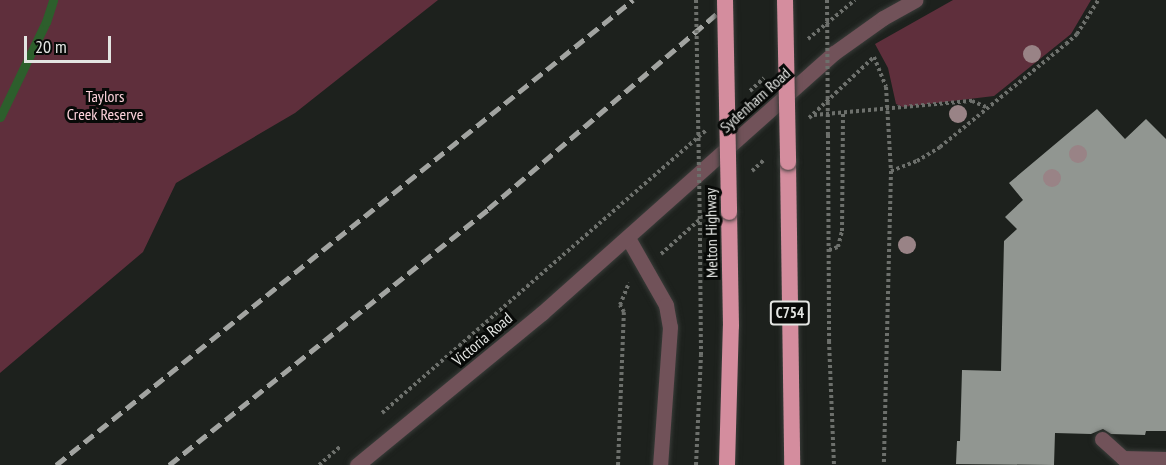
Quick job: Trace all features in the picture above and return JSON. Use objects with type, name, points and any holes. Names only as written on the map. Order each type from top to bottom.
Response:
[{"type":"highway","name":"Melton Highway","points":[[725,0],[731,326],[727,465]]},
{"type":"highway","name":"C754","points":[[785,0],[792,465]]},
{"type":"street","name":"Sydenham Road","points":[[628,238],[834,52],[883,18],[915,0]]},
{"type":"street","points":[[628,238],[666,305],[670,327],[660,465]]},
{"type":"street","name":"Victoria Road","points":[[357,465],[501,347],[628,238]]},
{"type":"street","points":[[1102,439],[1124,458],[1166,459]]},
{"type":"path","points":[[696,0],[701,355],[696,465]]},
{"type":"path","points":[[827,0],[834,465]]},
{"type":"path","points":[[799,48],[855,0]]},
{"type":"path","points":[[891,171],[929,154],[1077,34],[1098,0]]},
{"type":"path","points":[[868,48],[886,87],[891,171],[884,465]]},
{"type":"path","points":[[804,123],[874,57]]},
{"type":"path","points":[[745,95],[772,71]]},
{"type":"path","points":[[813,115],[972,101],[986,107]]},
{"type":"path","points":[[829,250],[838,247],[842,231],[843,112]]},
{"type":"path","points":[[374,420],[711,125]]},
{"type":"path","points":[[744,179],[770,155]]},
{"type":"path","points":[[618,465],[624,312],[620,305],[631,281],[710,210]]},
{"type":"path","points":[[319,465],[346,442]]},
{"type":"green space","name":"Taylors Creek Reserve","points":[[0,0],[438,0],[295,113],[176,183],[143,252],[0,373]]},
{"type":"green space","points":[[953,0],[1091,0],[1071,34],[994,96],[903,107],[896,104],[888,68],[875,44]]},
{"type":"building","points":[[1097,109],[1125,139],[1146,119],[1166,139],[1166,431],[1146,431],[1145,435],[1111,434],[1103,429],[1091,434],[1055,433],[1054,465],[956,464],[957,441],[960,441],[962,370],[1001,371],[1004,241],[1017,229],[1005,217],[1023,200],[1009,183]]},
{"type":"waterway","points":[[0,117],[46,22],[53,0]]},
{"type":"railway","points":[[56,465],[633,0]]},
{"type":"railway","points":[[169,465],[488,209],[733,0]]}]
